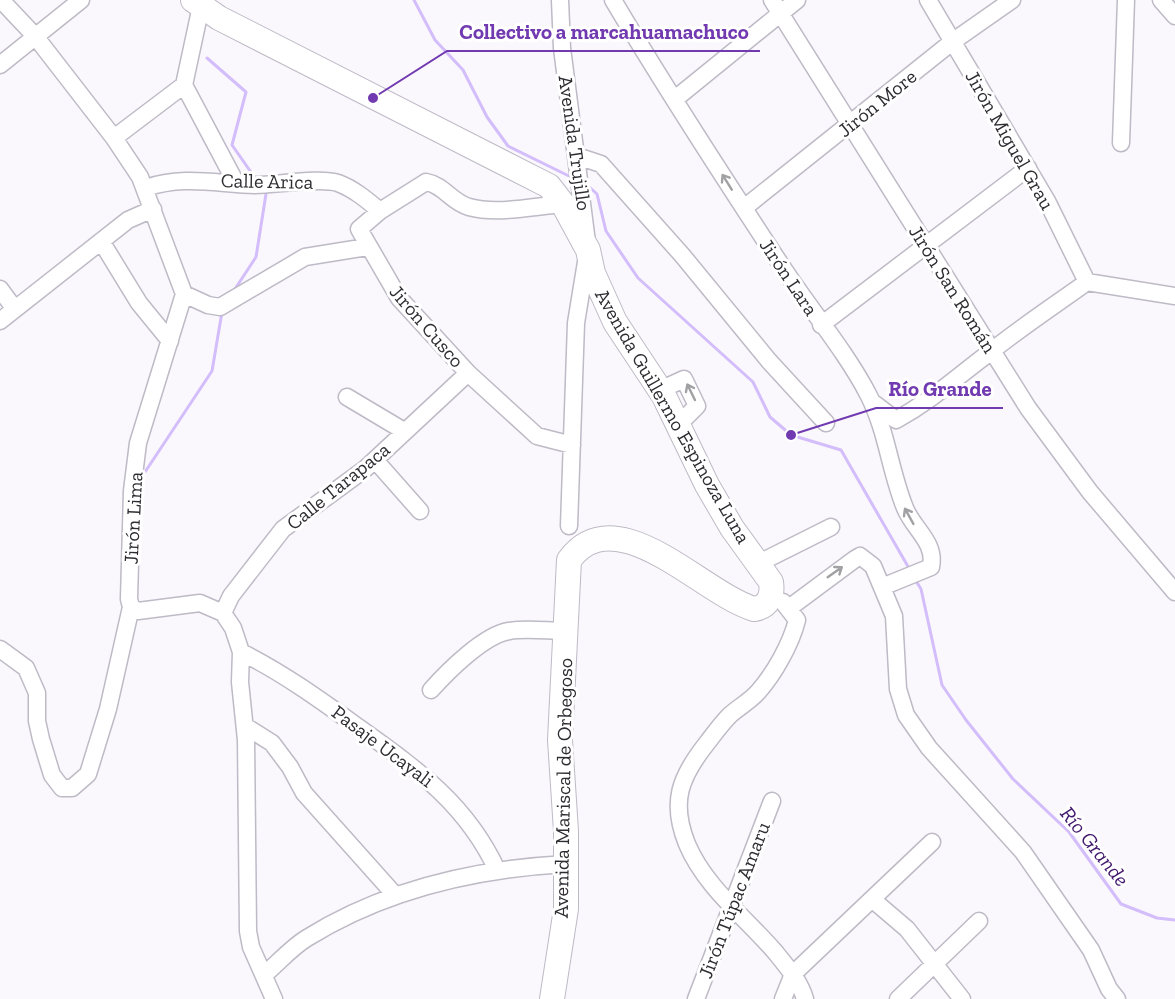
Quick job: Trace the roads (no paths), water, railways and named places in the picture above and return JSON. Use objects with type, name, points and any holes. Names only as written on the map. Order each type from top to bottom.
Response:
[{"type":"highway","name":"Avenida Guillermo Espinoza Luna","points":[[197,3],[219,18],[534,176],[572,199],[593,273],[608,308],[660,390],[707,485],[732,528],[759,563],[781,600]]},
{"type":"highway","points":[[575,536],[615,536],[637,544],[754,609],[781,600]]},
{"type":"highway","name":"Avenida Mariscal de Orbegoso","points":[[552,999],[566,909],[560,740],[566,568],[575,536]]},
{"type":"street","points":[[1,0],[35,36],[114,138],[146,188],[184,294],[208,305],[220,307],[305,257],[367,247],[359,233],[360,227],[380,211],[426,182],[442,187],[454,200],[469,207],[491,209],[572,199]]},
{"type":"street","points":[[0,65],[81,0]]},
{"type":"street","name":"Avenida Trujillo","points":[[560,0],[562,48],[578,159],[572,199]]},
{"type":"street","name":"Jirón Lara","points":[[613,0],[744,208],[821,325],[857,373],[871,401],[888,445],[904,507],[912,523],[930,545],[933,556],[931,567],[887,586]]},
{"type":"street","points":[[675,99],[777,7],[797,0]]},
{"type":"street","name":"Jirón Miguel Grau","points":[[928,0],[1028,168],[1087,282]]},
{"type":"street","name":"Jirón More","points":[[744,208],[851,125],[952,42],[1012,0]]},
{"type":"street","points":[[1121,143],[1126,0]]},
{"type":"street","points":[[1161,0],[1175,16]]},
{"type":"street","points":[[197,3],[184,85],[236,183]]},
{"type":"street","name":"Jirón San Román","points":[[777,7],[1028,408],[1064,459],[1175,592]]},
{"type":"street","points":[[114,138],[184,85]]},
{"type":"street","points":[[578,159],[601,164],[769,361],[826,423]]},
{"type":"street","points":[[821,325],[1028,168]]},
{"type":"street","name":"Calle Arica","points":[[146,188],[186,180],[236,183],[336,182],[357,192],[380,211]]},
{"type":"street","points":[[0,321],[128,220],[153,209]]},
{"type":"street","points":[[101,241],[139,303],[170,341]]},
{"type":"street","name":"Jirón Cusco","points":[[367,247],[399,298],[468,373],[537,436],[572,445]]},
{"type":"street","points":[[575,536],[572,445],[576,323],[588,250]]},
{"type":"street","points":[[871,401],[896,420],[945,390],[991,351],[1087,282],[1175,296]]},
{"type":"street","points":[[0,289],[15,308]]},
{"type":"street","name":"Jirón Lima","points":[[0,649],[26,668],[37,693],[37,721],[52,776],[62,788],[72,788],[88,774],[98,747],[131,607],[129,599],[132,491],[138,443],[184,294]]},
{"type":"street","name":"Calle Tarapaca","points":[[223,613],[231,596],[283,529],[375,460],[468,373]]},
{"type":"street","points":[[348,397],[404,431]]},
{"type":"street","points":[[375,460],[420,511]]},
{"type":"street","points":[[759,563],[831,527]]},
{"type":"street","points":[[805,999],[793,974],[748,921],[731,906],[693,856],[685,837],[678,794],[681,779],[696,757],[728,717],[760,690],[794,632],[797,620],[781,600],[822,582],[860,556],[873,566],[887,586],[894,616],[898,689],[906,716],[929,748],[1023,852],[1091,950],[1109,989],[1117,999]]},
{"type":"street","points":[[131,607],[138,611],[200,603],[223,613],[233,628],[241,652],[240,682],[245,726],[248,931],[251,947],[265,974],[274,999]]},
{"type":"street","points":[[431,690],[458,663],[495,636],[515,631],[565,631]]},
{"type":"street","name":"Pasaje Ucayali","points":[[241,652],[311,692],[396,753],[441,791],[459,809],[486,846],[496,870]]},
{"type":"street","points":[[245,726],[272,742],[290,767],[304,793],[395,895]]},
{"type":"street","name":"Jirón Túpac Amaru","points":[[696,999],[772,801]]},
{"type":"street","points":[[783,999],[793,974],[932,842]]},
{"type":"street","points":[[265,974],[306,938],[368,906],[395,895],[446,880],[496,870],[566,864]]},
{"type":"street","points":[[873,900],[907,929],[962,999]]},
{"type":"street","points":[[898,999],[979,921]]},
{"type":"waterway","name":"Río Grande","points":[[414,0],[435,40],[463,70],[487,117],[508,146],[573,178]]},
{"type":"waterway","points":[[207,58],[246,92],[232,145],[255,178]]},
{"type":"waterway","name":"Río Grande","points":[[587,185],[597,194],[606,231],[638,278],[753,382],[770,417],[791,435],[841,450],[910,570]]},
{"type":"waterway","points":[[235,289],[256,257],[266,194]]},
{"type":"waterway","points":[[145,472],[212,371],[222,312]]},
{"type":"waterway","name":"Río Grande","points":[[916,581],[921,589],[942,685],[966,720],[1013,779],[1069,832],[1121,904],[1157,918],[1175,920]]},
{"type":"place","name":"Collectivo a marcahuamachuco","points":[[373,98]]},
{"type":"place","name":"Río Grande","points":[[791,435]]}]
